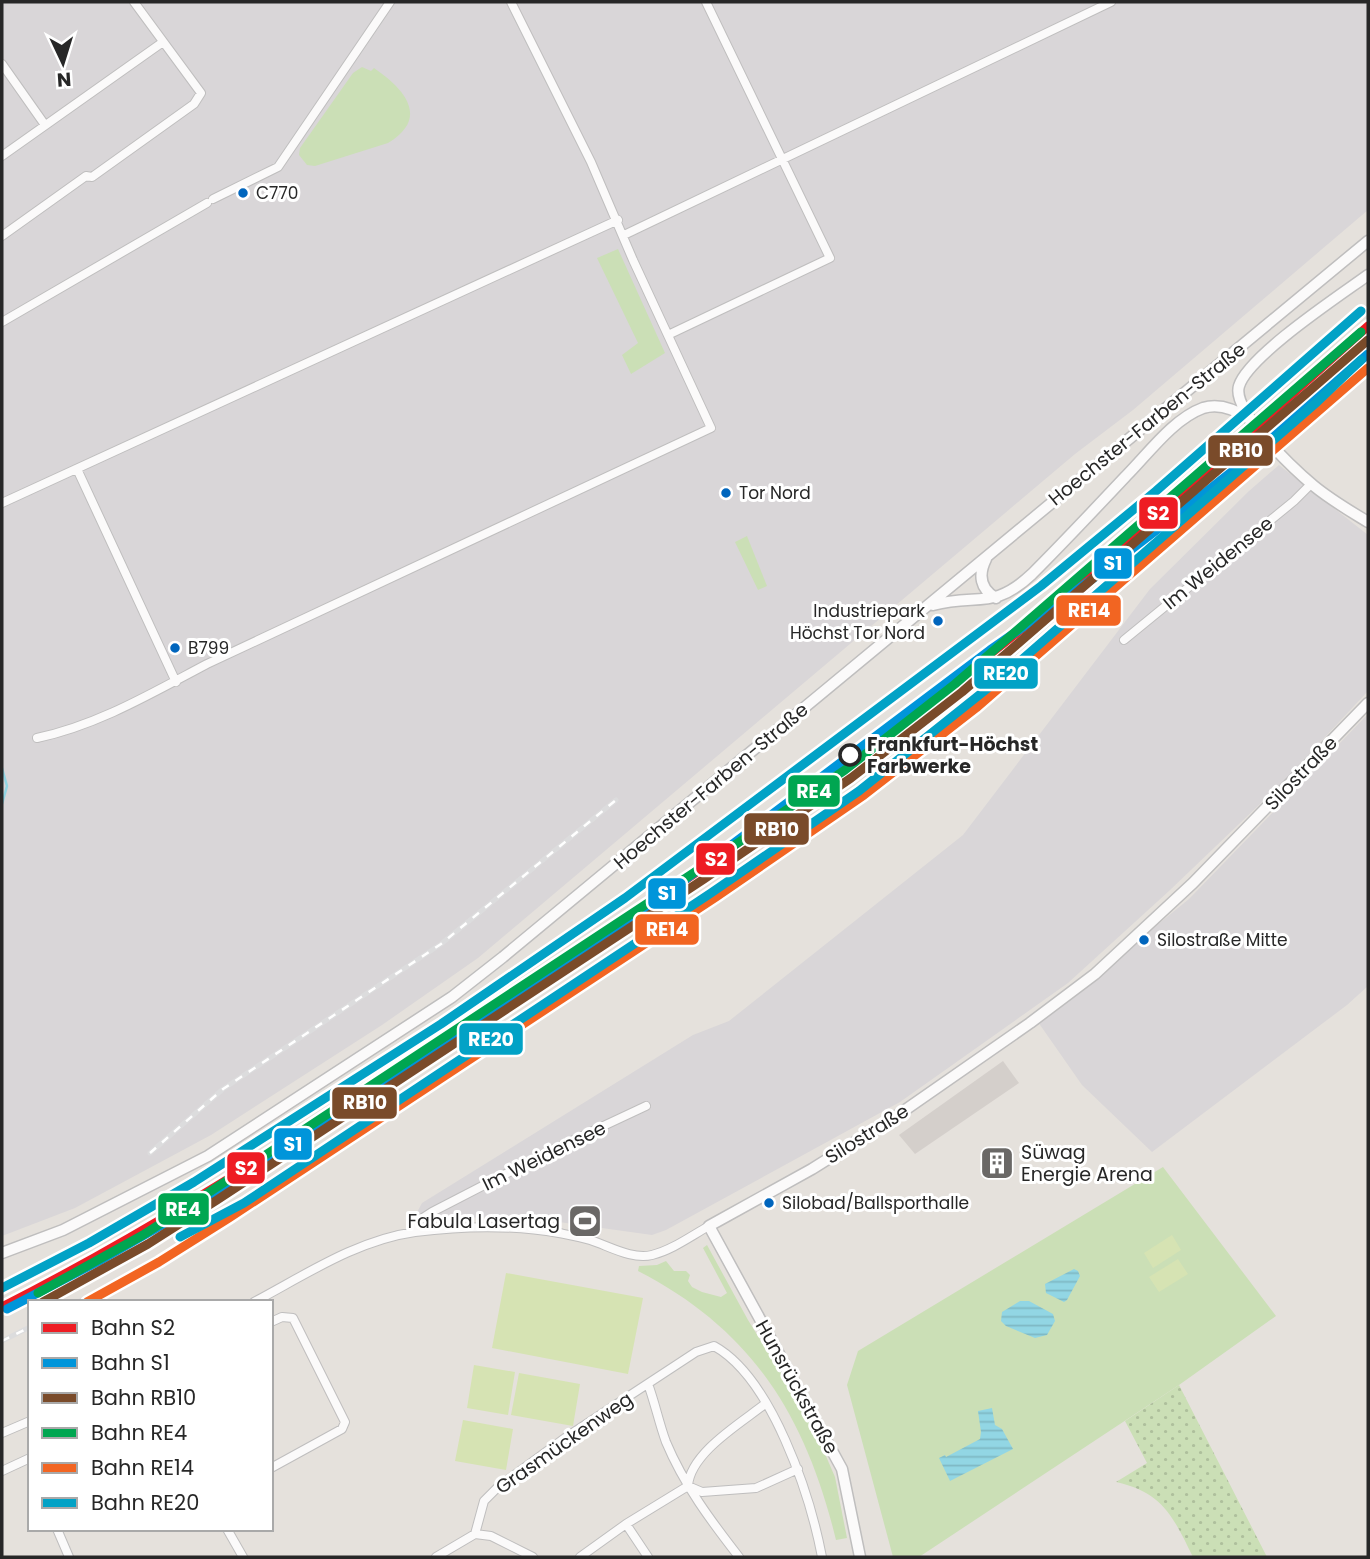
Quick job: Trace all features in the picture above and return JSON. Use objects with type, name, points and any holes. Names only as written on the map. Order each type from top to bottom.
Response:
[{"type":"main road","name":"Hoechster-Farben-Straße","points":[[2,1253],[62,1230],[208,1156],[452,997],[1368,241]]},
{"type":"main road","points":[[1239,409],[1239,386],[1252,364],[1368,275]]},
{"type":"main road","points":[[928,606],[948,601],[996,598],[1015,589],[1032,575],[1180,423],[1206,407],[1239,409],[1311,484],[1368,522]]},
{"type":"main road","points":[[987,557],[981,571],[981,581],[987,591],[996,598]]},
{"type":"main road","name":"Silostraße","points":[[709,1226],[812,1169],[895,1117],[1095,974],[1193,883],[1368,703]]},
{"type":"main road","name":"Hunsrückstraße","points":[[709,1226],[842,1469],[860,1557]]},
{"type":"street","points":[[2,236],[86,176],[92,177],[194,104],[201,93],[134,2]]},
{"type":"street","points":[[2,322],[210,201],[278,167],[390,2]]},
{"type":"street","points":[[37,738],[72,729],[176,682],[206,664],[711,428],[586,151],[511,2]]},
{"type":"street","points":[[668,335],[830,258],[706,2]]},
{"type":"street","points":[[624,235],[1111,2]]},
{"type":"street","points":[[2,156],[163,42]]},
{"type":"street","points":[[2,64],[45,125]]},
{"type":"street","points":[[2,503],[618,220]]},
{"type":"street","points":[[77,469],[176,682]]},
{"type":"street","name":"Im Weidensee","points":[[1124,640],[1294,501],[1311,484]]},
{"type":"street","name":"Im Weidensee","points":[[412,1232],[415,1223],[432,1212],[550,1151],[646,1106]]},
{"type":"street","name":"Silostraße","points":[[258,1300],[339,1256],[387,1238],[412,1232],[475,1228],[526,1229],[588,1240],[644,1256],[661,1252],[709,1226]]},
{"type":"street","points":[[273,1321],[282,1317],[293,1318],[345,1422],[342,1429],[273,1467]]},
{"type":"street","name":"Grasmückenweg","points":[[475,1534],[484,1501],[498,1487],[565,1438],[696,1352],[713,1346],[730,1355],[765,1404]]},
{"type":"street","points":[[648,1384],[666,1440],[688,1486],[739,1557]]},
{"type":"street","points":[[580,1557],[626,1524],[688,1486],[691,1473],[701,1458],[765,1404],[798,1469],[822,1557]]},
{"type":"street","points":[[2,1433],[28,1422]]},
{"type":"street","points":[[2,1471],[28,1463]]},
{"type":"street","points":[[688,1486],[702,1492],[755,1489],[798,1469]]},
{"type":"street","points":[[626,1524],[648,1557]]},
{"type":"street","points":[[58,1531],[69,1557]]},
{"type":"street","points":[[228,1531],[243,1557]]},
{"type":"street","points":[[436,1557],[475,1534],[491,1536],[533,1557]]},
{"type":"shaded area","points":[[2,2],[1368,2],[1368,210],[478,958],[382,1025],[211,1135],[75,1208],[2,1236]]},
{"type":"shaded area","points":[[1279,465],[1368,535],[1368,691],[1284,781],[1068,983],[900,1102],[666,1230],[652,1235],[516,1216],[413,1220],[422,1203],[693,1035],[729,1021],[963,835],[1150,589]]},
{"type":"shaded area","points":[[1368,714],[1368,986],[1347,1005],[1152,1152],[1082,1085],[1038,1022],[1189,899]]},
{"type":"shaded area","points":[[1003,1061],[1019,1083],[915,1154],[899,1135]]},
{"type":"green space","points":[[362,67],[371,71],[374,68],[403,94],[410,113],[408,123],[401,133],[388,143],[315,166],[307,165],[299,155],[300,148],[353,73]]},
{"type":"green space","points":[[618,249],[665,353],[631,374],[622,355],[638,343],[597,258]]},
{"type":"green space","points":[[747,536],[767,586],[758,590],[735,542]]},
{"type":"green space","points":[[1163,1167],[1276,1316],[1179,1385],[919,1557],[893,1557],[847,1385],[858,1351]]},
{"type":"green space","points":[[1172,1235],[1181,1250],[1153,1268],[1144,1253]]},
{"type":"green space","points":[[707,1245],[748,1320],[799,1402],[822,1447],[835,1477],[847,1538],[836,1540],[809,1454],[769,1382],[743,1350],[713,1321],[678,1294],[638,1271],[639,1266],[657,1265],[666,1261],[674,1271],[686,1271],[690,1275],[688,1281],[692,1287],[721,1297],[727,1293],[703,1248]]},
{"type":"green space","points":[[1178,1259],[1188,1274],[1159,1292],[1149,1277]]},
{"type":"green space","points":[[506,1273],[643,1298],[628,1374],[492,1348]]},
{"type":"green space","points":[[474,1365],[515,1372],[508,1415],[467,1408]]},
{"type":"green space","points":[[519,1373],[580,1384],[573,1426],[511,1415]]},
{"type":"green space","points":[[1179,1385],[1267,1557],[1193,1557],[1173,1519],[1156,1500],[1116,1482],[1147,1463],[1125,1421]]},
{"type":"green space","points":[[463,1420],[513,1429],[506,1470],[455,1461]]},
{"type":"water","points":[[1074,1269],[1080,1276],[1067,1300],[1064,1302],[1046,1293],[1045,1284]]},
{"type":"water","points":[[1020,1301],[1029,1301],[1053,1314],[1055,1321],[1047,1335],[1035,1338],[1006,1326],[1001,1321],[1002,1312]]},
{"type":"water","points":[[992,1408],[995,1425],[1002,1429],[1013,1449],[950,1481],[939,1458],[980,1439],[978,1411]]},
{"type":"waterway","points":[[2,768],[7,786],[2,804]]},
{"type":"railway","points":[[150,1153],[223,1089],[441,944],[616,800]]},
{"type":"railway","points":[[82,1300],[185,1246]]},
{"type":"railway","points":[[2,1341],[28,1328]]},
{"type":"rail line","name":"RE20","points":[[2,1288],[89,1243],[194,1182],[441,1024],[625,898],[1041,586],[1156,491],[1361,311]]},
{"type":"rail line","name":"S2","points":[[2,1307],[152,1225],[299,1135],[551,972],[781,812],[930,701],[1051,605],[1368,326]]},
{"type":"rail line","name":"RE4","points":[[38,1293],[143,1235],[211,1191],[845,770],[955,684],[1361,332]]},
{"type":"rail line","name":"RB10","points":[[47,1300],[148,1244],[217,1200],[704,879],[851,778],[962,692],[1368,340]]},
{"type":"rail line","name":"S1","points":[[7,1309],[99,1261],[205,1200],[453,1042],[637,916],[990,650],[1098,575],[1192,503],[1254,454],[1368,354]]},
{"type":"rail line","name":"RE20","points":[[180,1237],[244,1203],[711,893],[859,791],[1003,676],[1317,402],[1361,360]]},
{"type":"rail line","name":"RE14","points":[[91,1300],[159,1262],[229,1218],[716,897],[864,795],[976,708],[1368,368]]},
{"type":"place","name":"C770","points":[[243,193]]},
{"type":"place","name":"Tor Nord","points":[[726,493]]},
{"type":"place","name":"Industriepark Höchst Tor Nord","points":[[938,621]]},
{"type":"place","name":"B799","points":[[175,648]]},
{"type":"place","name":"Frankfurt-Höchst Farbwerke","points":[[850,755]]},
{"type":"place","name":"Silostraße Mitte","points":[[1144,940]]},
{"type":"place","name":"Süwag Energie Arena","points":[[997,1163]]},
{"type":"place","name":"Silobad/Ballsporthalle","points":[[769,1203]]},
{"type":"place","name":"Fabula Lasertag","points":[[585,1221]]}]
